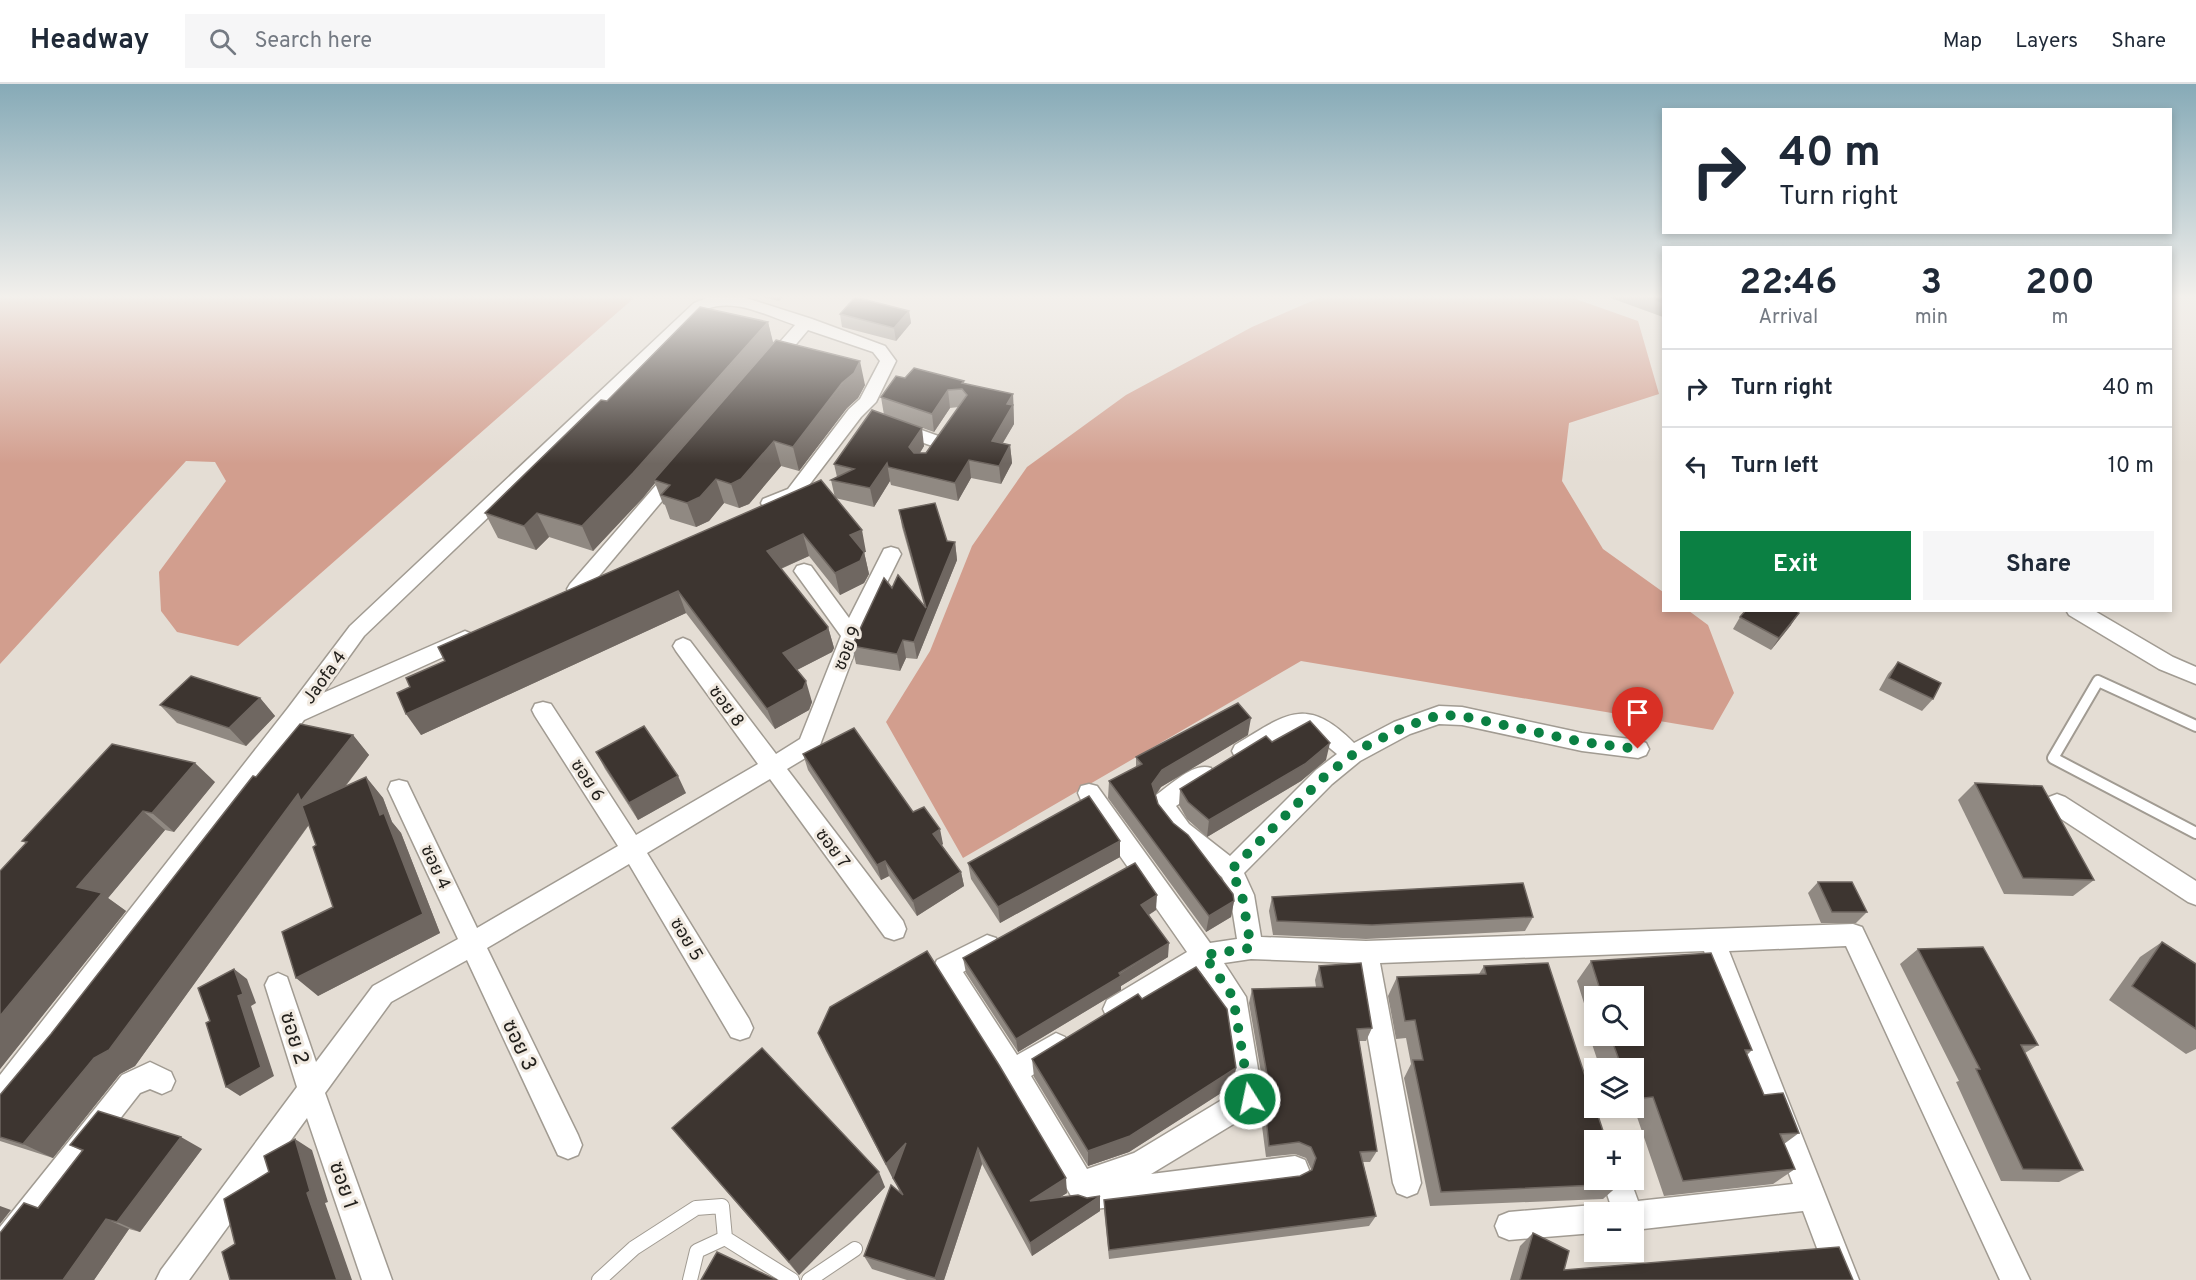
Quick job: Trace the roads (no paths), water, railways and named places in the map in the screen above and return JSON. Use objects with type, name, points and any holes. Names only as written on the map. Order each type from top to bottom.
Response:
[{"type":"street","name":"Jaofa 4","points":[[0,1096],[296,714],[357,631],[651,353]]},
{"type":"street","points":[[760,375],[779,353]]},
{"type":"street","points":[[750,512],[794,493],[855,413],[867,402],[888,361],[882,353]]},
{"type":"street","points":[[855,413],[941,437],[928,457]]},
{"type":"street","points":[[577,589],[692,456]]},
{"type":"street","name":"ซอย 9","points":[[772,767],[809,745],[851,635],[891,554]]},
{"type":"street","points":[[555,599],[620,570]]},
{"type":"street","points":[[804,571],[851,635]]},
{"type":"street","points":[[2079,612],[2166,663],[2196,676]]},
{"type":"street","points":[[296,714],[480,633]]},
{"type":"street","name":"ซอย 8","points":[[683,645],[772,767]]},
{"type":"street","name":"ซอย 6","points":[[543,710],[633,850]]},
{"type":"street","points":[[1231,870],[1324,777],[1352,755],[1402,728],[1439,715],[1462,716],[1582,742],[1638,749]]},
{"type":"street","points":[[1251,948],[1242,895],[1231,870],[1187,838],[1164,809],[1164,802],[1170,796],[1285,726],[1305,719],[1323,727],[1352,755]]},
{"type":"street","points":[[171,1280],[382,994],[472,944],[772,767]]},
{"type":"street","name":"ซอย 7","points":[[772,767],[894,929]]},
{"type":"street","name":"ซอย 4","points":[[399,789],[472,944]]},
{"type":"street","points":[[1081,1185],[1141,1164],[1250,1099],[1233,997],[1204,955],[1129,867],[1089,793]]},
{"type":"street","points":[[2057,804],[2196,894]]},
{"type":"street","name":"ซอย 5","points":[[633,850],[740,1028]]},
{"type":"street","points":[[1007,934],[946,968],[1013,1072],[1087,1196],[1295,1170]]},
{"type":"street","points":[[1013,1072],[1204,955],[1251,948],[1543,956],[1712,940],[1853,935],[2015,1280]]},
{"type":"street","points":[[1712,940],[1844,1280]]},
{"type":"street","name":"ซอย 3","points":[[472,944],[568,1145]]},
{"type":"street","points":[[1366,952],[1407,1183]]},
{"type":"street","name":"ซอย 2","points":[[278,985],[311,1090]]},
{"type":"street","points":[[0,1250],[131,1084],[150,1075],[162,1081]]},
{"type":"street","name":"ซอย 1","points":[[311,1090],[377,1280]]},
{"type":"street","points":[[1644,1215],[1811,1196]]},
{"type":"street","points":[[1509,1226],[1584,1220]]},
{"type":"lane","points":[[2196,726],[2098,681],[2054,758],[2196,833]]},
{"type":"lane","points":[[599,1280],[634,1248],[696,1208],[722,1206],[725,1238]]},
{"type":"lane","points":[[690,1280],[697,1251],[725,1238]]},
{"type":"lane","points":[[725,1238],[792,1280]]},
{"type":"lane","points":[[809,1280],[855,1249]]}]
